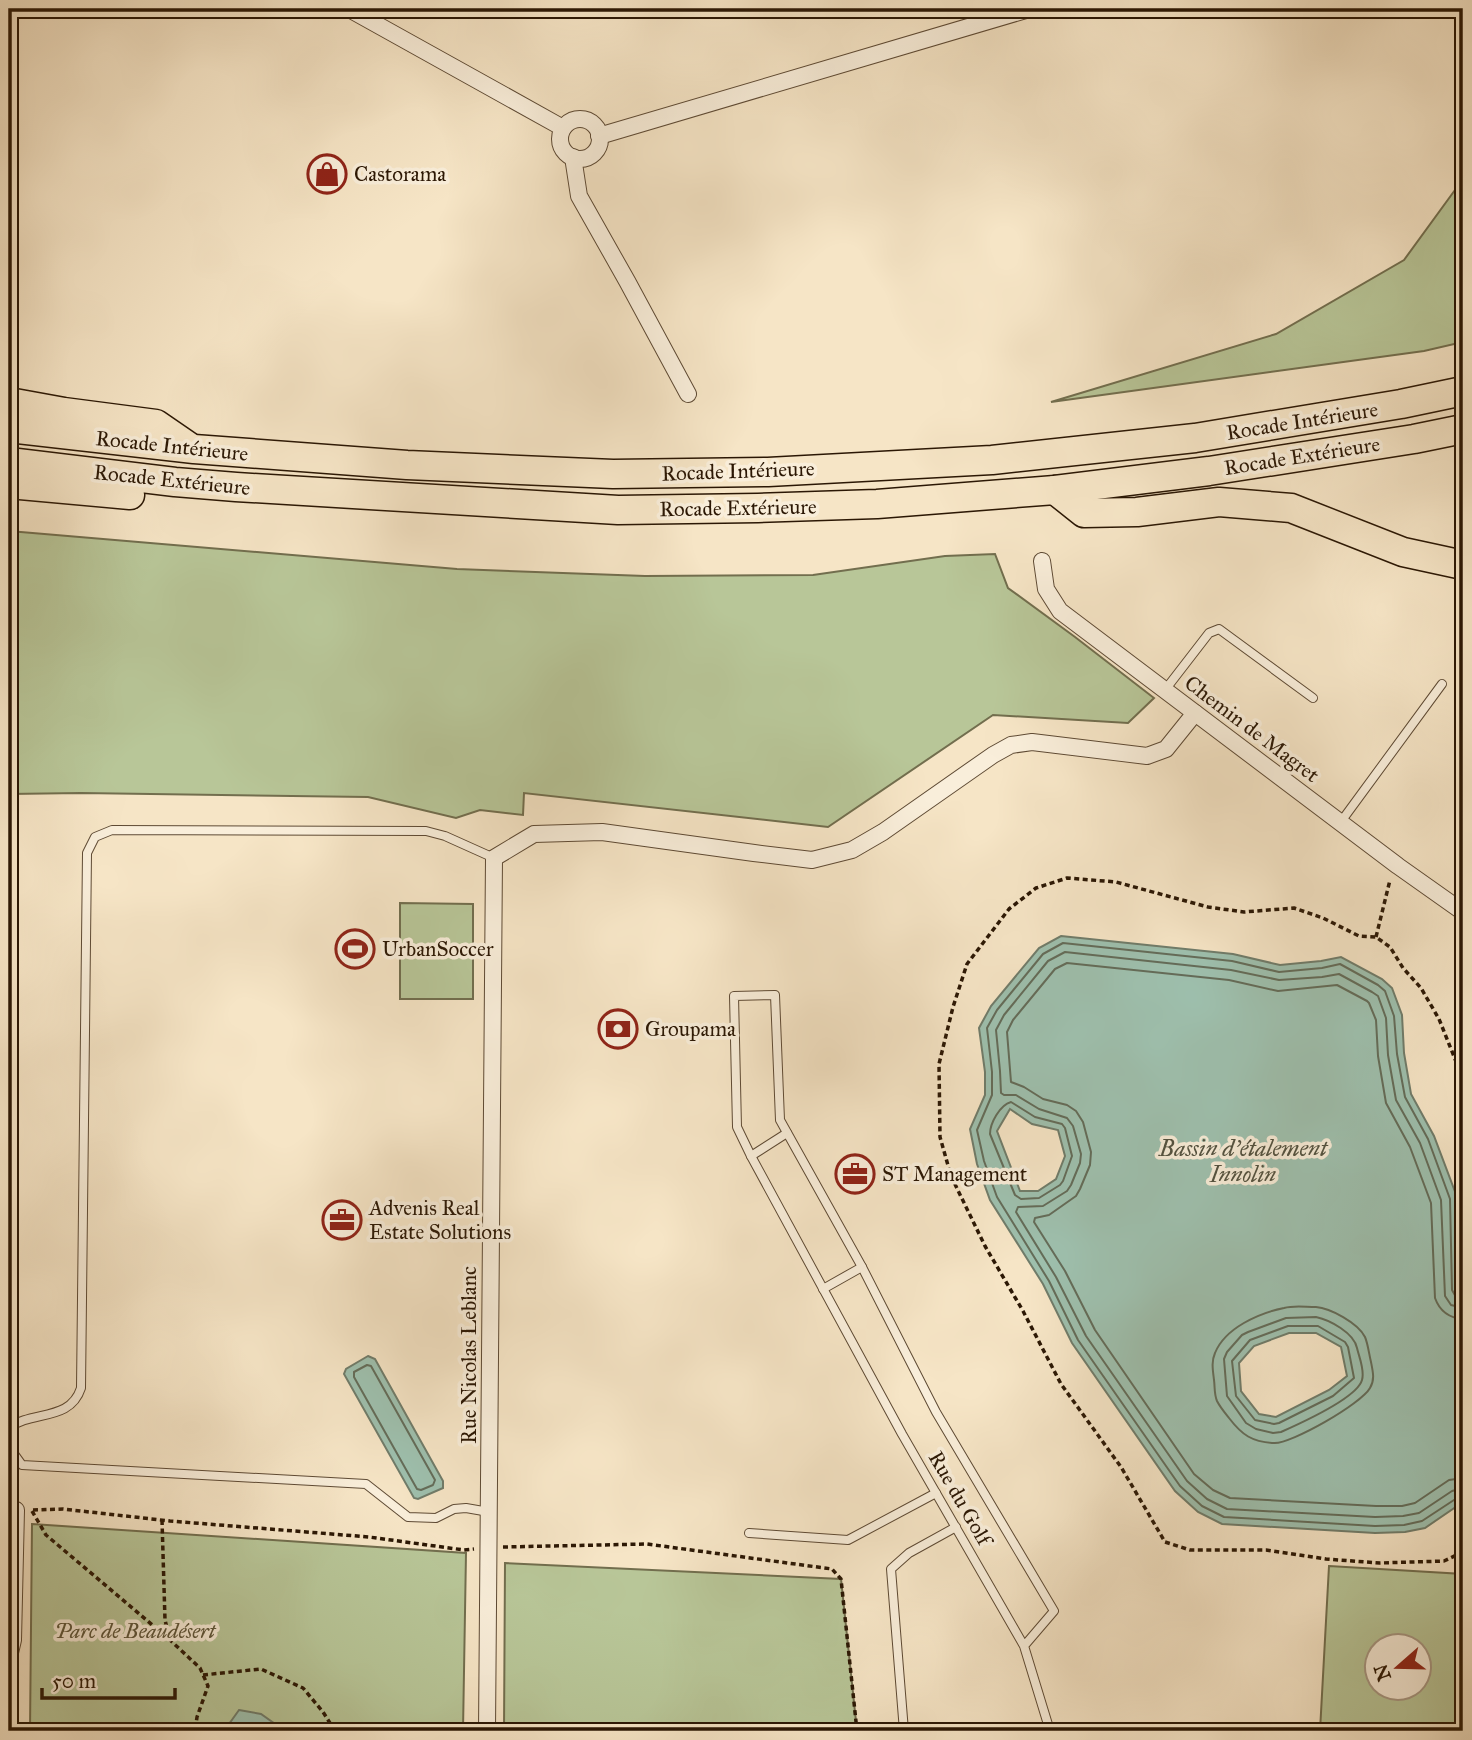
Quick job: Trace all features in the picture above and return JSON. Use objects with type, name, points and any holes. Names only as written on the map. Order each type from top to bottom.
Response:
[{"type":"highway","name":"Rocade Intérieure","points":[[9,428],[194,449],[407,465],[599,474],[768,472],[992,460],[1195,438],[1463,391]]},
{"type":"highway","points":[[9,402],[156,424],[194,449]]},
{"type":"highway","name":"Rocade Extérieure","points":[[9,462],[236,487],[618,510],[758,508],[877,504],[1055,491],[1222,469],[1463,429]]},
{"type":"highway","points":[[9,484],[180,500],[236,487]]},
{"type":"highway","points":[[1055,491],[1084,513],[1137,512],[1219,502],[1291,508],[1403,552],[1463,565]]},
{"type":"street","points":[[349,9],[563,128]]},
{"type":"street","points":[[600,136],[1029,9]]},
{"type":"street","points":[[573,120],[587,120],[593,124],[600,136],[600,143],[586,158],[573,157],[562,148],[560,135],[563,128],[573,120]]},
{"type":"street","points":[[573,157],[579,196],[688,394]]},
{"type":"street","name":"Chemin de Magret","points":[[1042,561],[1046,589],[1060,611],[1463,912]]},
{"type":"street","points":[[494,858],[534,834],[602,832],[812,860],[852,850],[873,838],[993,755],[1011,746],[1031,743],[1147,756],[1166,749],[1195,713]]},
{"type":"street","name":"Rue Nicolas Leblanc","points":[[488,1731],[494,858]]},
{"type":"street","points":[[9,1657],[13,1640],[19,1510]]},
{"type":"lane","points":[[1165,690],[1209,633],[1219,629],[1313,698]]},
{"type":"lane","points":[[1340,822],[1442,684]]},
{"type":"lane","points":[[9,1428],[17,1422],[64,1409],[78,1397],[81,1388],[87,853],[95,837],[113,830],[426,831],[445,836],[494,858]]},
{"type":"lane","name":"Rue du Golf","points":[[787,1133],[780,1120],[775,995],[734,996],[737,1127],[823,1289],[1024,1646],[1051,1731]]},
{"type":"lane","points":[[751,1156],[787,1133],[862,1267],[936,1412],[1054,1611],[1024,1646]]},
{"type":"lane","points":[[823,1289],[862,1267]]},
{"type":"lane","points":[[9,1447],[22,1465],[366,1484],[408,1517],[436,1518],[454,1509],[466,1508],[489,1512]]},
{"type":"lane","points":[[749,1533],[848,1539],[936,1493]]},
{"type":"lane","points":[[904,1731],[891,1569],[909,1553],[956,1527]]},
{"type":"path","points":[[1376,937],[1390,880],[1398,866]]},
{"type":"path","points":[[1463,1079],[1439,1018],[1425,995],[1390,947],[1376,937],[1359,936],[1324,918],[1294,908],[1244,912],[1208,907],[1116,882],[1067,878],[1036,888],[1009,909],[967,964],[939,1064],[940,1137],[951,1176],[985,1245],[1061,1384],[1121,1468],[1164,1542],[1190,1550],[1266,1550],[1326,1559],[1380,1563],[1444,1561],[1463,1552]]},
{"type":"path","points":[[19,1510],[200,1668],[208,1686],[195,1731]]},
{"type":"path","points":[[162,1520],[164,1620],[170,1640]]},
{"type":"path","points":[[202,1675],[261,1669],[303,1688],[335,1731]]},
{"type":"green space","points":[[1463,179],[1463,342],[1424,351],[1051,402],[1276,334],[1404,260]]},
{"type":"green space","points":[[9,531],[457,569],[645,576],[813,575],[945,556],[995,554],[1008,588],[1154,698],[1128,723],[993,715],[828,827],[524,793],[523,815],[480,810],[456,818],[368,797],[9,794]]},
{"type":"green space","points":[[400,903],[473,904],[473,999],[400,999]]},
{"type":"green space","name":"Parc de Beaudésert","points":[[32,1524],[466,1553],[463,1731],[30,1731]]},
{"type":"green space","points":[[505,1563],[841,1579],[857,1731],[504,1731]]},
{"type":"green space","points":[[1329,1566],[1463,1574],[1463,1731],[1320,1731]]},
{"type":"water","name":"Bassin d'étalement Innolin","points":[[1061,936],[1233,954],[1280,965],[1341,957],[1382,979],[1392,988],[1402,1015],[1404,1053],[1411,1094],[1434,1136],[1457,1197],[1459,1289],[1463,1307],[1463,1502],[1425,1528],[1375,1533],[1222,1524],[1198,1512],[1175,1491],[1072,1343],[1043,1284],[990,1200],[977,1164],[970,1129],[985,1095],[979,1028],[991,1006],[1039,948]],"holes":[[[1010,1109],[1032,1124],[1058,1130],[1065,1156],[1056,1179],[1038,1191],[1020,1191],[997,1131]],[[1289,1333],[1316,1333],[1341,1347],[1347,1376],[1329,1390],[1276,1417],[1259,1414],[1241,1391],[1239,1363],[1254,1346]]]},
{"type":"water","points":[[368,1356],[375,1359],[443,1481],[443,1488],[418,1499],[414,1498],[344,1374],[346,1369]]},
{"type":"water","points":[[239,1710],[261,1714],[285,1731],[224,1731]]},
{"type":"place","name":"Castorama","points":[[327,174]]},
{"type":"place","name":"UrbanSoccer","points":[[355,949]]},
{"type":"place","name":"Groupama","points":[[618,1029]]},
{"type":"place","name":"ST Management","points":[[855,1174]]},
{"type":"place","name":"Advenis Real Estate Solutions","points":[[342,1220]]}]
